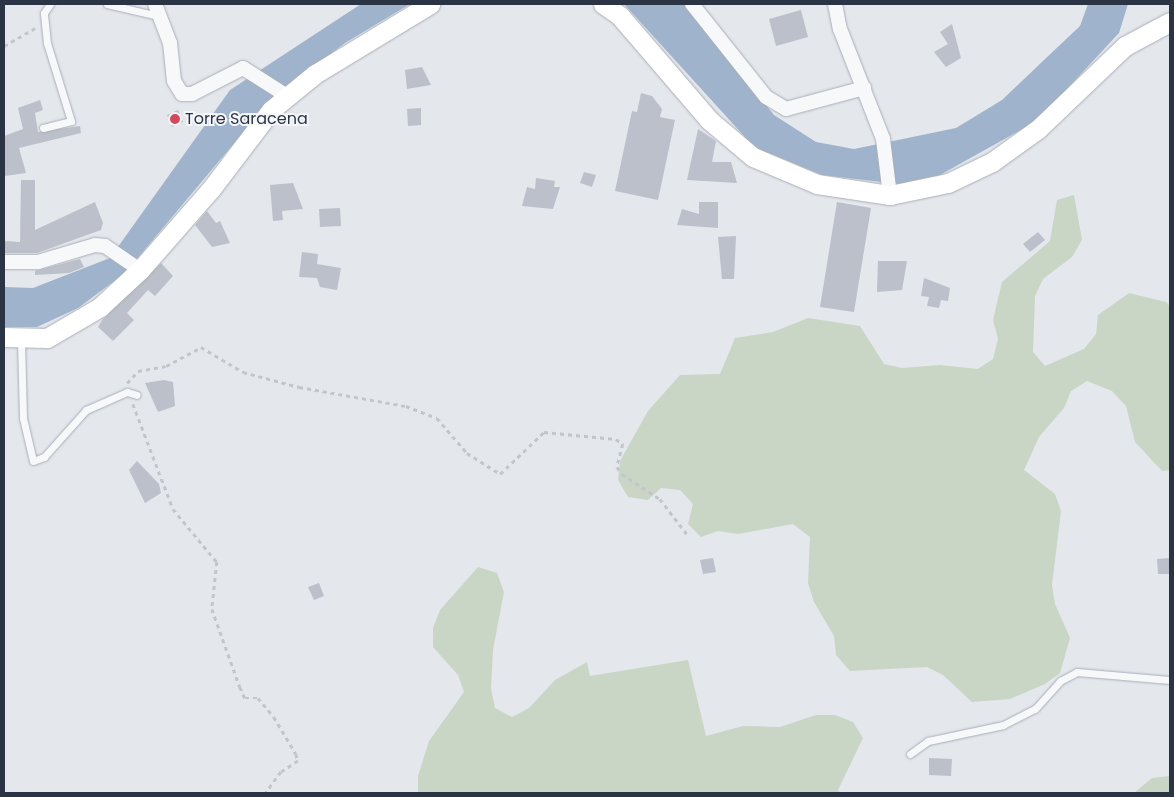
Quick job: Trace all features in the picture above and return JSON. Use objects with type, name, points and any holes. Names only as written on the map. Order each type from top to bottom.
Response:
[{"type":"main road","points":[[13,339],[47,338],[76,325],[137,268],[211,189],[284,94],[430,4]]},
{"type":"main road","points":[[603,4],[620,16],[709,120],[753,157],[817,184],[890,191],[948,183],[992,162],[1038,129],[1125,46],[1170,22]]},
{"type":"street","points":[[154,4],[161,16],[170,43],[174,81],[182,94],[192,94],[243,68],[284,94]]},
{"type":"street","points":[[692,4],[766,97],[786,109],[864,88]]},
{"type":"street","points":[[835,4],[883,139],[890,191]]},
{"type":"street","points":[[4,262],[38,262],[83,246],[105,246],[137,268]]},
{"type":"lane","points":[[43,128],[71,121],[49,58],[44,13],[50,4]]},
{"type":"lane","points":[[107,4],[161,16]]},
{"type":"lane","points":[[13,339],[24,418],[33,461],[44,457],[86,410],[127,392],[137,395]]},
{"type":"lane","points":[[910,754],[928,741],[1002,725],[1035,708],[1060,681],[1077,672],[1170,680]]},
{"type":"path","points":[[4,46],[44,24]]},
{"type":"path","points":[[266,793],[281,772],[298,761],[296,754],[274,717],[258,698],[245,698],[240,687],[212,609],[217,562],[173,509],[150,441],[127,392],[130,376],[166,366],[201,347],[243,372],[299,387],[406,406],[437,418],[467,452],[500,474],[544,432],[616,439],[623,444],[617,467],[622,474],[660,498],[687,534]]},
{"type":"green space","points":[[1074,195],[1082,240],[1072,257],[1043,279],[1035,296],[1033,352],[1045,366],[1084,349],[1096,334],[1098,315],[1129,293],[1166,302],[1170,306],[1170,470],[1162,471],[1135,442],[1126,406],[1112,391],[1087,381],[1071,391],[1064,408],[1039,437],[1024,470],[1055,494],[1061,511],[1052,585],[1055,604],[1070,638],[1060,673],[1045,684],[1010,699],[972,702],[943,675],[927,667],[850,671],[836,655],[834,636],[814,602],[808,583],[810,537],[793,524],[738,534],[718,531],[701,537],[688,524],[693,504],[680,490],[661,488],[648,500],[628,497],[618,480],[620,461],[648,411],[680,375],[720,374],[735,338],[773,332],[808,318],[860,326],[884,364],[902,368],[940,365],[978,369],[993,359],[998,339],[993,320],[1002,282],[1050,241],[1057,200]]},
{"type":"green space","points":[[478,567],[497,573],[504,592],[493,650],[491,688],[495,708],[512,717],[529,708],[555,680],[587,662],[590,676],[688,660],[706,736],[743,726],[780,727],[816,715],[835,715],[853,722],[863,738],[838,790],[841,793],[418,793],[418,776],[429,741],[464,692],[458,675],[433,647],[433,628],[440,610]]},
{"type":"green space","points":[[1170,776],[1170,793],[1134,793],[1152,778]]},
{"type":"water","points":[[361,4],[410,4],[345,43],[272,98],[125,273],[78,308],[37,327],[4,327],[4,287],[33,288],[110,258],[230,90]]},
{"type":"water","points":[[624,4],[685,4],[774,115],[816,142],[854,149],[956,128],[1002,100],[1080,26],[1088,4],[1128,4],[1119,33],[1037,121],[940,175],[898,184],[822,175],[754,147]]},
{"type":"building","points":[[801,10],[808,37],[776,46],[769,19]]},
{"type":"building","points":[[952,24],[961,58],[946,67],[934,52],[948,44],[940,32]]},
{"type":"building","points":[[422,67],[431,85],[407,89],[405,70]]},
{"type":"building","points":[[641,93],[652,96],[662,109],[660,117],[675,120],[658,200],[615,191],[632,111],[637,112]]},
{"type":"building","points":[[40,100],[43,110],[35,113],[38,132],[80,126],[81,133],[19,148],[26,173],[5,176],[4,136],[23,129],[18,108]]},
{"type":"building","points":[[421,108],[421,125],[408,126],[407,109]]},
{"type":"building","name":"Torre Saracena","points":[[178,110],[183,122],[172,127],[167,115]]},
{"type":"building","points":[[698,129],[716,141],[712,162],[731,162],[737,183],[687,180]]},
{"type":"building","points":[[584,172],[596,175],[592,187],[580,183]]},
{"type":"building","points":[[536,178],[555,181],[554,187],[560,187],[553,209],[522,206],[527,187],[535,189]]},
{"type":"building","points":[[21,180],[35,180],[35,230],[95,202],[103,223],[101,230],[37,253],[4,253],[4,241],[20,242]]},
{"type":"building","points":[[293,183],[303,209],[282,211],[283,220],[273,221],[270,185]]},
{"type":"building","points":[[699,202],[718,202],[718,228],[677,225],[682,209],[699,214]]},
{"type":"building","points":[[837,202],[871,208],[854,312],[820,307]]},
{"type":"building","points":[[340,208],[341,226],[320,227],[319,209]]},
{"type":"building","points":[[207,211],[216,223],[220,221],[230,243],[212,247],[195,225]]},
{"type":"building","points":[[1038,232],[1045,240],[1030,252],[1023,244]]},
{"type":"building","points":[[736,236],[734,279],[722,279],[718,237]]},
{"type":"building","points":[[302,252],[318,254],[317,264],[341,268],[337,290],[320,287],[317,278],[299,277]]},
{"type":"building","points":[[80,259],[84,267],[69,273],[35,275],[35,271]]},
{"type":"building","points":[[878,261],[907,261],[902,290],[877,292]]},
{"type":"building","points":[[161,263],[173,276],[155,296],[148,290],[127,313],[134,320],[113,341],[98,327],[103,319]]},
{"type":"building","points":[[924,278],[950,288],[948,301],[941,300],[939,308],[927,306],[929,297],[921,296]]},
{"type":"building","points":[[164,380],[173,382],[175,406],[158,412],[145,383]]},
{"type":"building","points":[[137,461],[159,484],[161,493],[145,503],[129,470]]},
{"type":"building","points":[[713,558],[716,572],[703,574],[700,560]]},
{"type":"building","points":[[1170,558],[1170,574],[1158,574],[1157,559]]},
{"type":"building","points":[[319,583],[324,596],[314,600],[308,587]]},
{"type":"building","points":[[929,758],[952,759],[951,776],[929,775]]},
{"type":"place","name":"Torre Saracena","points":[[175,119]]}]
